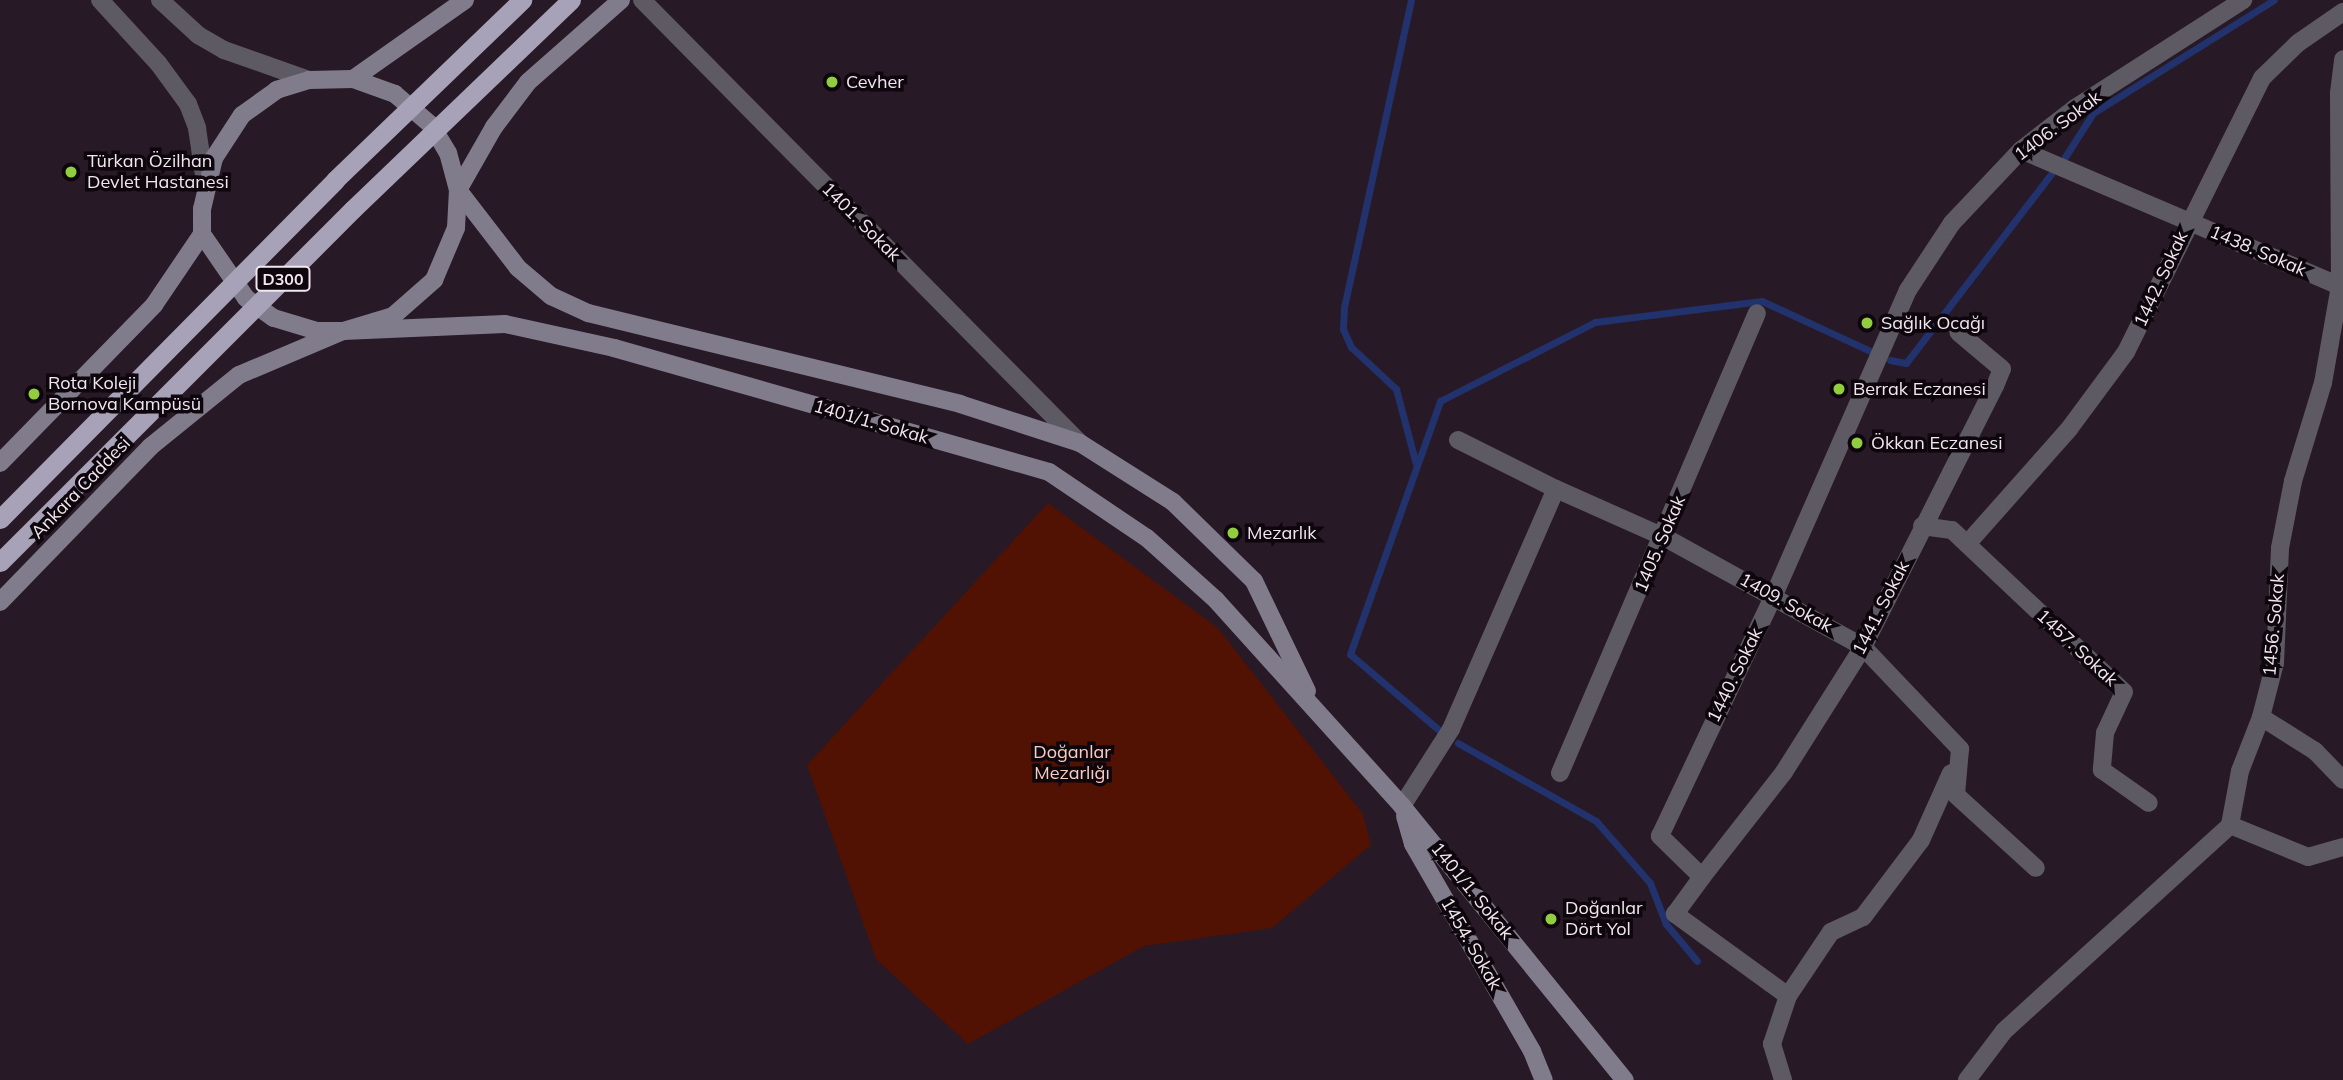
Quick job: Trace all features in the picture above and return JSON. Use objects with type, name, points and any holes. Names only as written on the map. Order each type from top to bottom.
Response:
[{"type":"highway","name":"Ankara Caddesi","points":[[0,519],[334,180],[522,0]]},
{"type":"highway","name":"Ankara Caddesi","points":[[0,562],[353,209],[571,0]]},
{"type":"main road","points":[[353,79],[465,0]]},
{"type":"main road","name":"Ankara Caddesi","points":[[458,190],[494,127],[528,82],[621,0]]},
{"type":"main road","name":"Ankara Caddesi","points":[[0,463],[154,305],[202,234],[206,188],[214,158],[242,115],[276,90],[309,79],[353,79],[395,94],[431,125],[448,153],[458,190],[456,228],[434,280],[393,316],[343,331],[239,375],[150,447],[0,602]]},
{"type":"main road","name":"1401/1. Sokak","points":[[458,190],[518,268],[551,296],[588,313],[960,404],[1080,443],[1173,502],[1254,581],[1314,707]]},
{"type":"main road","name":"Ankara Caddesi","points":[[202,234],[246,298],[274,318],[317,331],[343,331]]},
{"type":"main road","name":"1401/1. Sokak","points":[[343,331],[505,324],[614,348],[1049,472],[1147,538],[1216,600],[1402,806],[1625,1080]]},
{"type":"main road","name":"1454. Sokak","points":[[1402,806],[1413,844],[1532,1051],[1544,1080]]},
{"type":"street","points":[[100,0],[158,63],[188,104],[197,128],[206,188]]},
{"type":"street","points":[[160,0],[198,35],[224,50],[309,79]]},
{"type":"street","name":"1401. Sokak","points":[[642,0],[1080,443]]},
{"type":"street","name":"1406. Sokak","points":[[1908,290],[1952,223],[2021,150],[2075,108],[2243,0]]},
{"type":"street","name":"1442. Sokak","points":[[1967,544],[2069,429],[2126,352],[2188,222],[2194,219],[2262,78],[2298,43],[2343,12]]},
{"type":"street","name":"1456. Sokak","points":[[2230,825],[2240,771],[2261,717],[2275,663],[2280,548],[2293,481],[2323,383],[2340,286],[2339,93],[2343,59]]},
{"type":"street","name":"1438. Sokak","points":[[2021,150],[2340,286]]},
{"type":"street","name":"1440. Sokak","points":[[1702,877],[1660,836],[1774,595],[1908,290]]},
{"type":"street","name":"1405. Sokak","points":[[1560,773],[1664,537],[1757,313]]},
{"type":"street","name":"1441. Sokak","points":[[1702,877],[1784,772],[1863,647],[2002,369],[1958,332]]},
{"type":"street","name":"1409. Sokak","points":[[1458,440],[1556,489],[1664,537],[1774,595],[1863,647],[1960,749]]},
{"type":"street","points":[[1402,806],[1451,729],[1556,489]]},
{"type":"street","name":"1457. Sokak","points":[[1923,526],[1952,530],[2124,692],[2105,733],[2102,770],[2148,803]]},
{"type":"street","points":[[2261,717],[2315,751],[2343,780]]},
{"type":"street","points":[[1960,749],[1956,795],[2036,868]]},
{"type":"street","points":[[1783,1080],[1772,1044],[1788,996],[1831,932],[1863,918],[1921,841],[1960,749]]},
{"type":"street","points":[[1967,1080],[2004,1031],[2074,963],[2230,825],[2308,857],[2343,847]]},
{"type":"street","points":[[1702,877],[1675,914],[1788,996]]},
{"type":"green space","name":"Doğanlar Mezarlığı","points":[[1048,503],[1218,628],[1363,814],[1371,845],[1272,928],[1144,946],[968,1044],[876,959],[807,765]]},
{"type":"waterway","points":[[1411,0],[1344,308],[1343,329],[1351,347],[1396,389],[1416,464]]},
{"type":"waterway","points":[[2065,157],[2093,113],[2274,0]]},
{"type":"waterway","points":[[1890,360],[1906,363],[2051,174]]},
{"type":"waterway","points":[[1440,731],[1350,654],[1440,401],[1595,322],[1762,301],[1870,351]]},
{"type":"waterway","points":[[1458,743],[1596,821],[1650,883],[1666,924],[1697,961]]},
{"type":"place","name":"Cevher","points":[[832,82]]},
{"type":"place","name":"Türkan Özilhan Devlet Hastanesi","points":[[71,172]]},
{"type":"place","name":"Sağlık Ocağı","points":[[1867,323]]},
{"type":"place","name":"Berrak Eczanesi","points":[[1839,389]]},
{"type":"place","name":"Rota Koleji Bornova Kampüsü","points":[[34,394]]},
{"type":"place","name":"Ökkan Eczanesi","points":[[1857,443]]},
{"type":"place","name":"Mezarlık","points":[[1233,533]]},
{"type":"place","name":"Doğanlar Dört Yol","points":[[1551,919]]}]
